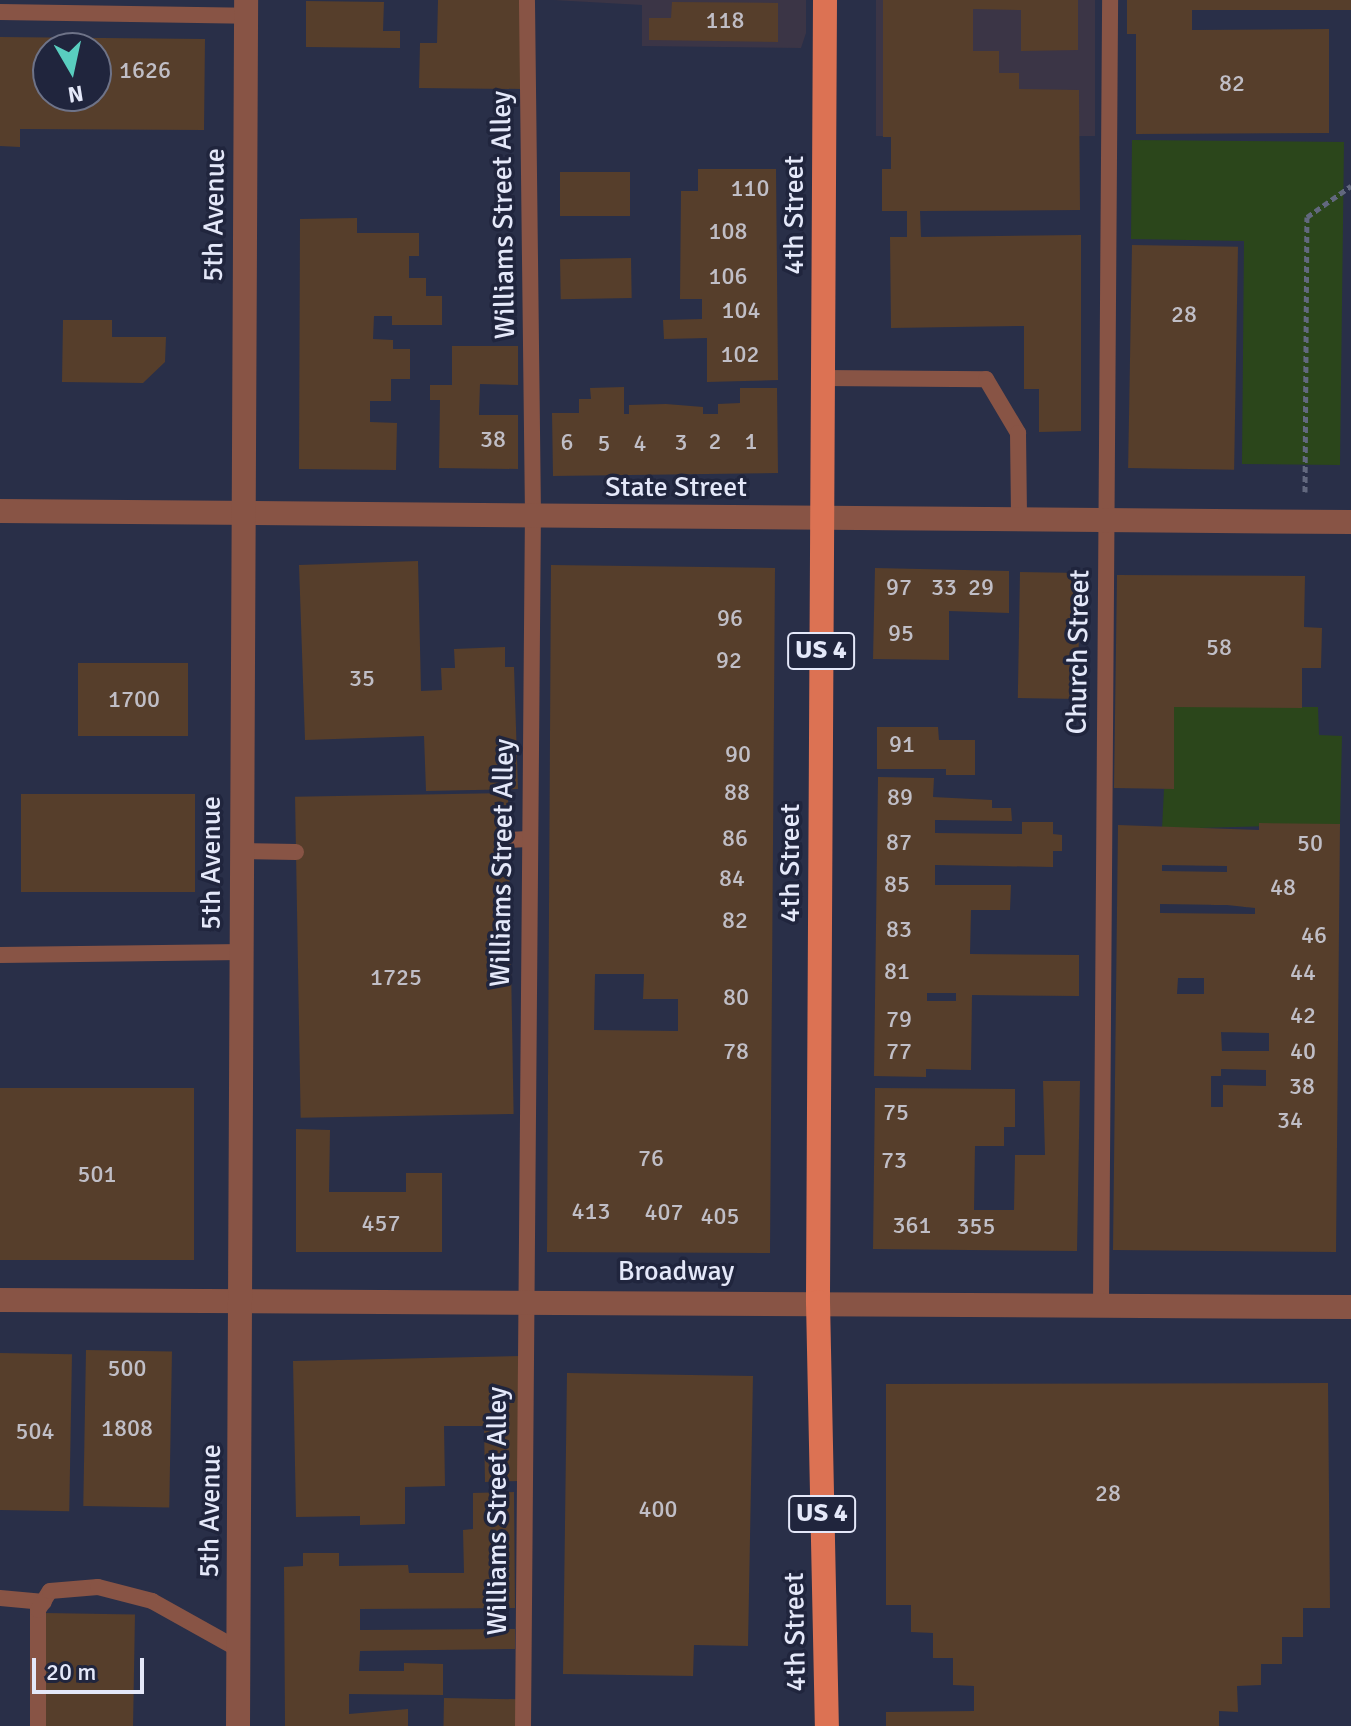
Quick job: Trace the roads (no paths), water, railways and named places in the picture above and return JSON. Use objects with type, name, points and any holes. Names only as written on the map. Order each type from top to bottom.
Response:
[{"type":"main road","name":"4th Street","points":[[825,0],[818,1302],[827,1726]]},
{"type":"street","name":"5th Avenue","points":[[238,1726],[242,1300],[241,513],[246,8]]},
{"type":"street","name":"State Street","points":[[0,511],[1351,522]]},
{"type":"street","name":"Broadway","points":[[0,1300],[1351,1307]]},
{"type":"lane","name":"Williams Street Alley","points":[[523,1726],[524,1301],[533,516],[527,0]]},
{"type":"lane","name":"Church Street","points":[[1101,1305],[1110,0]]},
{"type":"lane","points":[[0,12],[246,8]]},
{"type":"lane","points":[[823,378],[986,379],[1018,433],[1019,519]]},
{"type":"lane","points":[[508,840],[528,839]]},
{"type":"lane","points":[[241,851],[296,852]]},
{"type":"lane","points":[[0,955],[242,952]]},
{"type":"lane","points":[[38,1726],[38,1610],[50,1591],[98,1587],[152,1601],[238,1649]]},
{"type":"lane","points":[[0,1598],[44,1602]]}]
